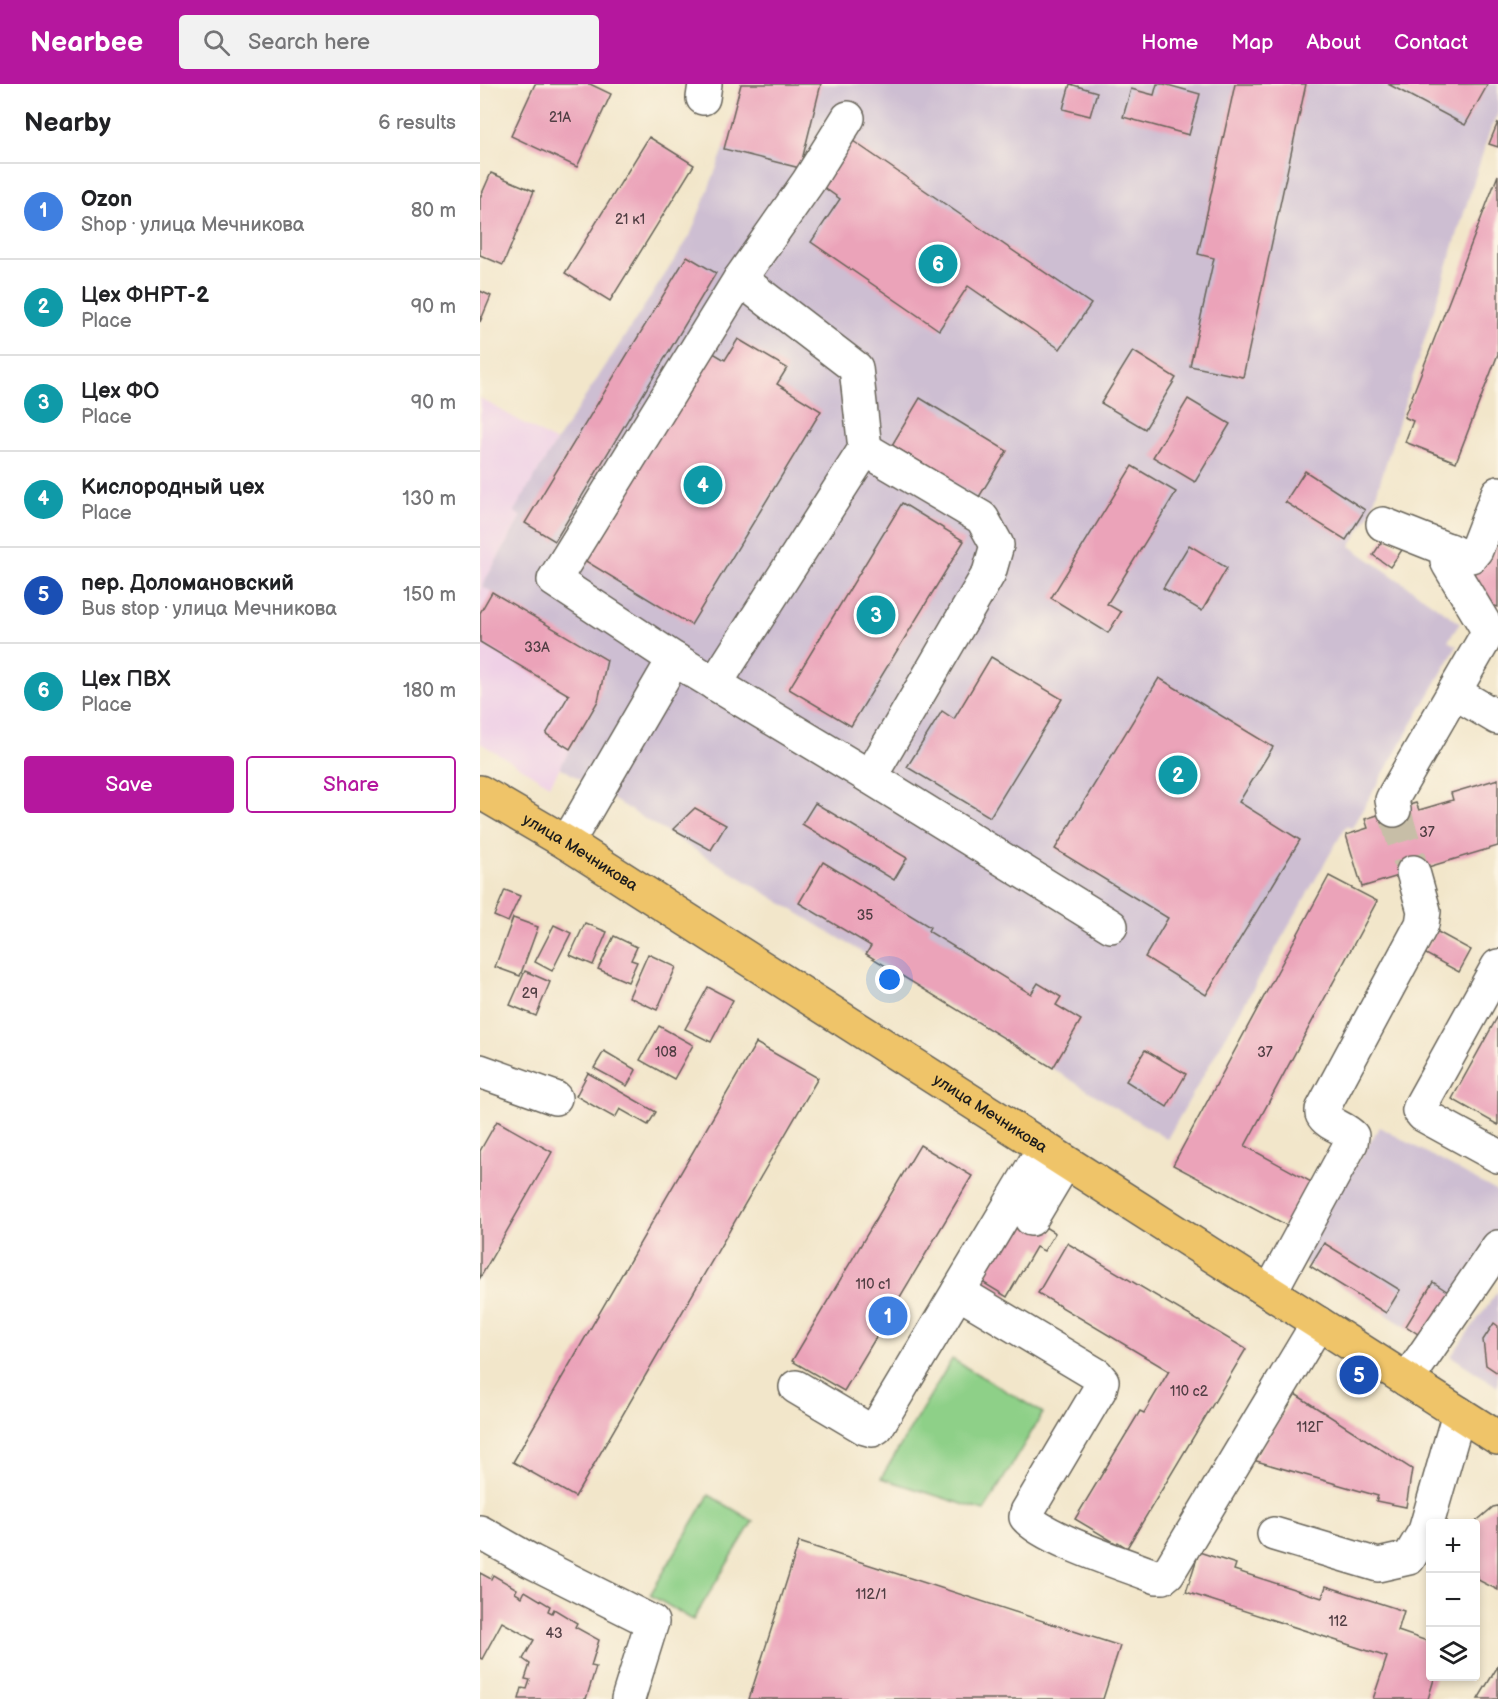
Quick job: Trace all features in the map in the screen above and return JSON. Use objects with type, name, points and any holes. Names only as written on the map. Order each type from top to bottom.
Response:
[{"type":"main road","name":"улица Мечникова","points":[[480,792],[567,843],[1498,1438]]},
{"type":"street","points":[[848,118],[808,182],[740,279],[554,580],[674,659],[1111,926]]},
{"type":"street","points":[[715,684],[865,449],[856,368],[740,279]]},
{"type":"street","points":[[865,449],[982,518],[997,545],[989,573],[870,777]]},
{"type":"street","points":[[1394,810],[1392,800],[1395,794],[1487,632],[1485,624],[1447,561],[1470,549],[1498,493]]},
{"type":"street","points":[[1383,524],[1470,549]]},
{"type":"street","points":[[567,843],[674,659]]},
{"type":"street","points":[[1454,692],[1498,718]]},
{"type":"street","points":[[1270,1292],[1351,1143],[1352,1136],[1324,1119],[1322,1110],[1422,924],[1424,911],[1413,872]]},
{"type":"street","points":[[1498,966],[1419,1110],[1423,1115],[1498,1156]]},
{"type":"street","points":[[480,1071],[555,1098]]},
{"type":"street","points":[[1031,1219],[1055,1154]]},
{"type":"street","points":[[796,1387],[866,1428],[872,1430],[877,1427],[958,1292],[1055,1154]]},
{"type":"street","points":[[1407,1380],[1498,1248]]},
{"type":"street","points":[[958,1292],[1097,1375],[1102,1381],[1100,1389],[1027,1512],[1026,1517],[1029,1522],[1057,1538],[1157,1577],[1163,1577],[1168,1573],[1318,1323]]},
{"type":"street","points":[[1274,1534],[1378,1565],[1409,1558],[1425,1531],[1460,1413]]},
{"type":"street","points":[[480,1532],[531,1561],[652,1622],[628,1699]]},
{"type":"shaded area","points":[[741,84],[1498,84],[1498,113],[1489,133],[1370,514],[1350,546],[1460,623],[1448,641],[1457,646],[1352,828],[1346,826],[1167,1139],[560,767],[598,701],[607,660],[482,586],[521,517],[514,511],[556,442],[690,236],[724,149]]},
{"type":"shaded area","points":[[480,398],[556,442],[515,511],[521,517],[482,586],[607,660],[598,701],[550,785],[480,743]]},
{"type":"shaded area","points":[[1380,1127],[1498,1192],[1498,1232],[1430,1342],[1300,1260],[1310,1235]]},
{"type":"shaded area","points":[[1498,1291],[1498,1387],[1451,1356]]},
{"type":"green space","points":[[952,1359],[1043,1413],[984,1511],[881,1478]]},
{"type":"green space","points":[[709,1495],[753,1521],[693,1620],[650,1595]]},
{"type":"building","points":[[535,84],[590,84],[611,94],[577,167],[511,136]]},
{"type":"building","points":[[741,84],[821,84],[800,168],[724,149]]},
{"type":"building","points":[[1070,84],[1097,92],[1090,116],[1063,109]]},
{"type":"building","points":[[1157,84],[1200,94],[1189,135],[1123,117],[1131,89],[1154,95]]},
{"type":"building","points":[[1235,84],[1306,84],[1243,377],[1190,366],[1214,258],[1198,254]]},
{"type":"building","points":[[1388,84],[1488,84],[1465,125]]},
{"type":"building","points":[[1498,122],[1498,147],[1489,144]]},
{"type":"building","points":[[649,137],[694,165],[610,301],[565,273]]},
{"type":"building","points":[[853,141],[1091,304],[1060,349],[968,286],[939,330],[811,242],[840,199],[822,186]]},
{"type":"building","points":[[491,173],[534,191],[503,265],[480,255],[480,198]]},
{"type":"building","points":[[1498,175],[1498,354],[1456,462],[1405,442],[1413,421],[1404,417]]},
{"type":"building","points":[[687,256],[716,273],[555,541],[525,523]]},
{"type":"building","points":[[480,291],[491,296],[480,322]]},
{"type":"building","points":[[738,339],[787,368],[777,384],[821,411],[691,625],[584,560],[710,351],[725,360]]},
{"type":"building","points":[[1133,351],[1176,378],[1145,429],[1101,403]]},
{"type":"building","points":[[920,398],[1007,451],[979,497],[892,445]]},
{"type":"building","points":[[1188,399],[1230,424],[1195,482],[1153,457]]},
{"type":"building","points":[[1132,466],[1176,492],[1107,604],[1121,612],[1108,633],[1051,598]]},
{"type":"building","points":[[1305,471],[1365,510],[1346,540],[1285,502]]},
{"type":"building","points":[[902,503],[964,541],[851,726],[789,689]]},
{"type":"building","points":[[1385,537],[1402,550],[1390,567],[1373,555]]},
{"type":"building","points":[[1189,545],[1227,568],[1202,611],[1163,588]]},
{"type":"building","points":[[1498,545],[1498,607],[1486,603],[1471,575],[1473,564],[1488,548]]},
{"type":"building","points":[[492,592],[607,660],[598,701],[570,749],[546,734],[569,695],[480,642],[480,613]]},
{"type":"building","points":[[991,657],[1062,699],[990,817],[907,767],[942,711],[954,719]]},
{"type":"building","points":[[1159,678],[1273,747],[1239,802],[1300,840],[1206,995],[1145,957],[1168,918],[1055,849]]},
{"type":"building","points":[[1498,779],[1498,846],[1362,887],[1346,835],[1368,828],[1365,819],[1416,803],[1419,810],[1453,800],[1451,793]]},
{"type":"building","points":[[815,803],[907,858],[894,880],[802,824]]},
{"type":"building","points":[[695,808],[726,825],[711,850],[673,829]]},
{"type":"building","points":[[823,862],[930,927],[928,931],[1031,994],[1038,983],[1061,997],[1056,1005],[1081,1020],[1053,1068],[866,954],[871,946],[799,903]]},
{"type":"building","points":[[1329,876],[1377,901],[1245,1146],[1315,1184],[1292,1228],[1173,1165]]},
{"type":"building","points":[[505,890],[520,896],[508,922],[494,916]]},
{"type":"building","points":[[513,918],[538,927],[520,976],[495,967]]},
{"type":"building","points":[[585,923],[607,932],[593,965],[570,955]]},
{"type":"building","points":[[554,925],[571,933],[552,971],[535,962]]},
{"type":"building","points":[[1436,931],[1471,950],[1459,972],[1424,953]]},
{"type":"building","points":[[614,936],[637,947],[631,960],[637,962],[628,982],[598,969]]},
{"type":"building","points":[[648,954],[676,967],[657,1010],[629,997]]},
{"type":"building","points":[[525,971],[550,982],[536,1016],[510,1005]]},
{"type":"building","points":[[708,987],[733,1000],[711,1042],[685,1029]]},
{"type":"building","points":[[1498,1016],[1498,1125],[1452,1099]]},
{"type":"building","points":[[659,1026],[693,1045],[674,1079],[640,1060]]},
{"type":"building","points":[[756,1043],[818,1078],[575,1497],[513,1462]]},
{"type":"building","points":[[1145,1050],[1186,1074],[1167,1107],[1126,1081]]},
{"type":"building","points":[[604,1051],[636,1070],[627,1086],[594,1068]]},
{"type":"building","points":[[588,1073],[656,1112],[648,1125],[620,1109],[615,1118],[576,1096]]},
{"type":"building","points":[[497,1121],[552,1152],[480,1278],[480,1151]]},
{"type":"building","points":[[920,1145],[972,1176],[844,1391],[792,1361]]},
{"type":"building","points":[[1015,1209],[1055,1233],[1044,1251],[1036,1247],[1007,1297],[974,1277]]},
{"type":"building","points":[[1067,1243],[1246,1349],[1127,1548],[1075,1519],[1140,1411],[1144,1413],[1169,1371],[1038,1293]]},
{"type":"building","points":[[1324,1243],[1400,1290],[1386,1313],[1310,1266]]},
{"type":"building","points":[[1433,1282],[1457,1298],[1430,1342],[1406,1326]]},
{"type":"building","points":[[1494,1323],[1498,1326],[1498,1373],[1486,1365],[1483,1340]]},
{"type":"building","points":[[1295,1394],[1412,1469],[1406,1507],[1376,1501],[1378,1496],[1253,1460]]},
{"type":"building","points":[[1498,1506],[1498,1590],[1480,1581],[1479,1519],[1493,1507]]},
{"type":"building","points":[[799,1542],[1120,1646],[1103,1699],[749,1699]]},
{"type":"building","points":[[1199,1552],[1236,1564],[1234,1570],[1322,1598],[1326,1586],[1404,1611],[1398,1631],[1426,1641],[1426,1681],[1433,1681],[1428,1699],[1373,1699],[1387,1657],[1186,1592]]},
{"type":"building","points":[[480,1573],[491,1579],[493,1575],[517,1589],[515,1593],[522,1597],[525,1591],[550,1606],[548,1611],[552,1613],[554,1609],[577,1623],[575,1627],[599,1640],[591,1666],[596,1667],[586,1699],[519,1699],[522,1688],[527,1689],[530,1680],[525,1679],[530,1664],[523,1659],[534,1640],[502,1622],[482,1659],[480,1658]]},
{"type":"building","points":[[1498,1666],[1498,1699],[1478,1699]]},
{"type":"tunnel","points":[[1394,810],[1413,872]]},
{"type":"place","name":"Цех ПВХ","points":[[938,264]]},
{"type":"place","name":"Кислородный цех","points":[[703,485]]},
{"type":"place","name":"Цех ФО","points":[[876,615]]},
{"type":"place","name":"Цех ФНРТ-2","points":[[1178,775]]},
{"type":"place","name":"Ozon","points":[[888,1316]]},
{"type":"place","name":"пер. Доломановский","points":[[1359,1375]]}]
